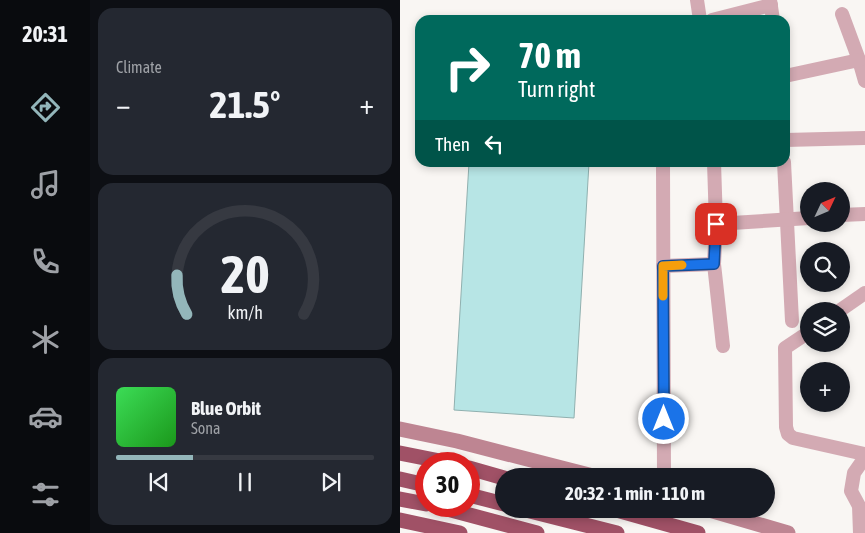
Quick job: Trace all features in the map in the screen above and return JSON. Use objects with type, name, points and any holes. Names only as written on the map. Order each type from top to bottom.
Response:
[{"type":"highway","points":[[400,453],[415,456]]},
{"type":"highway","points":[[480,471],[495,475]]},
{"type":"highway","points":[[400,479],[415,482]]},
{"type":"highway","points":[[480,498],[495,502]]},
{"type":"highway","points":[[400,499],[415,502]]},
{"type":"highway","points":[[477,517],[537,533]]},
{"type":"highway","points":[[558,518],[617,533]]},
{"type":"highway","points":[[645,518],[698,533]]},
{"type":"highway","points":[[400,520],[460,533]]},
{"type":"street","points":[[697,0],[699,15]]},
{"type":"street","points":[[728,15],[770,2],[772,15]]},
{"type":"street","points":[[842,14],[860,60],[865,81]]},
{"type":"street","points":[[790,75],[860,60]]},
{"type":"street","points":[[790,140],[865,138]]},
{"type":"street","points":[[663,167],[664,468]]},
{"type":"street","points":[[714,167],[716,224],[714,264],[723,346]]},
{"type":"street","points":[[784,167],[792,321]]},
{"type":"street","points":[[850,215],[865,214]]},
{"type":"street","points":[[716,224],[800,218]]},
{"type":"street","points":[[663,266],[714,264]]},
{"type":"street","points":[[850,303],[865,293]]},
{"type":"street","points":[[800,338],[786,348],[786,427],[788,434],[793,438],[864,460],[854,473],[851,491],[862,503],[860,533]]},
{"type":"street","points":[[400,429],[457,441],[562,468]]},
{"type":"street","points":[[737,518],[788,533]]},
{"type":"water","points":[[469,167],[589,167],[574,418],[454,410]]},
{"type":"slow traffic","points":[[663,296],[663,266],[682,265]]},
{"type":"route","points":[[664,419],[663,266],[714,264],[716,224]]}]
